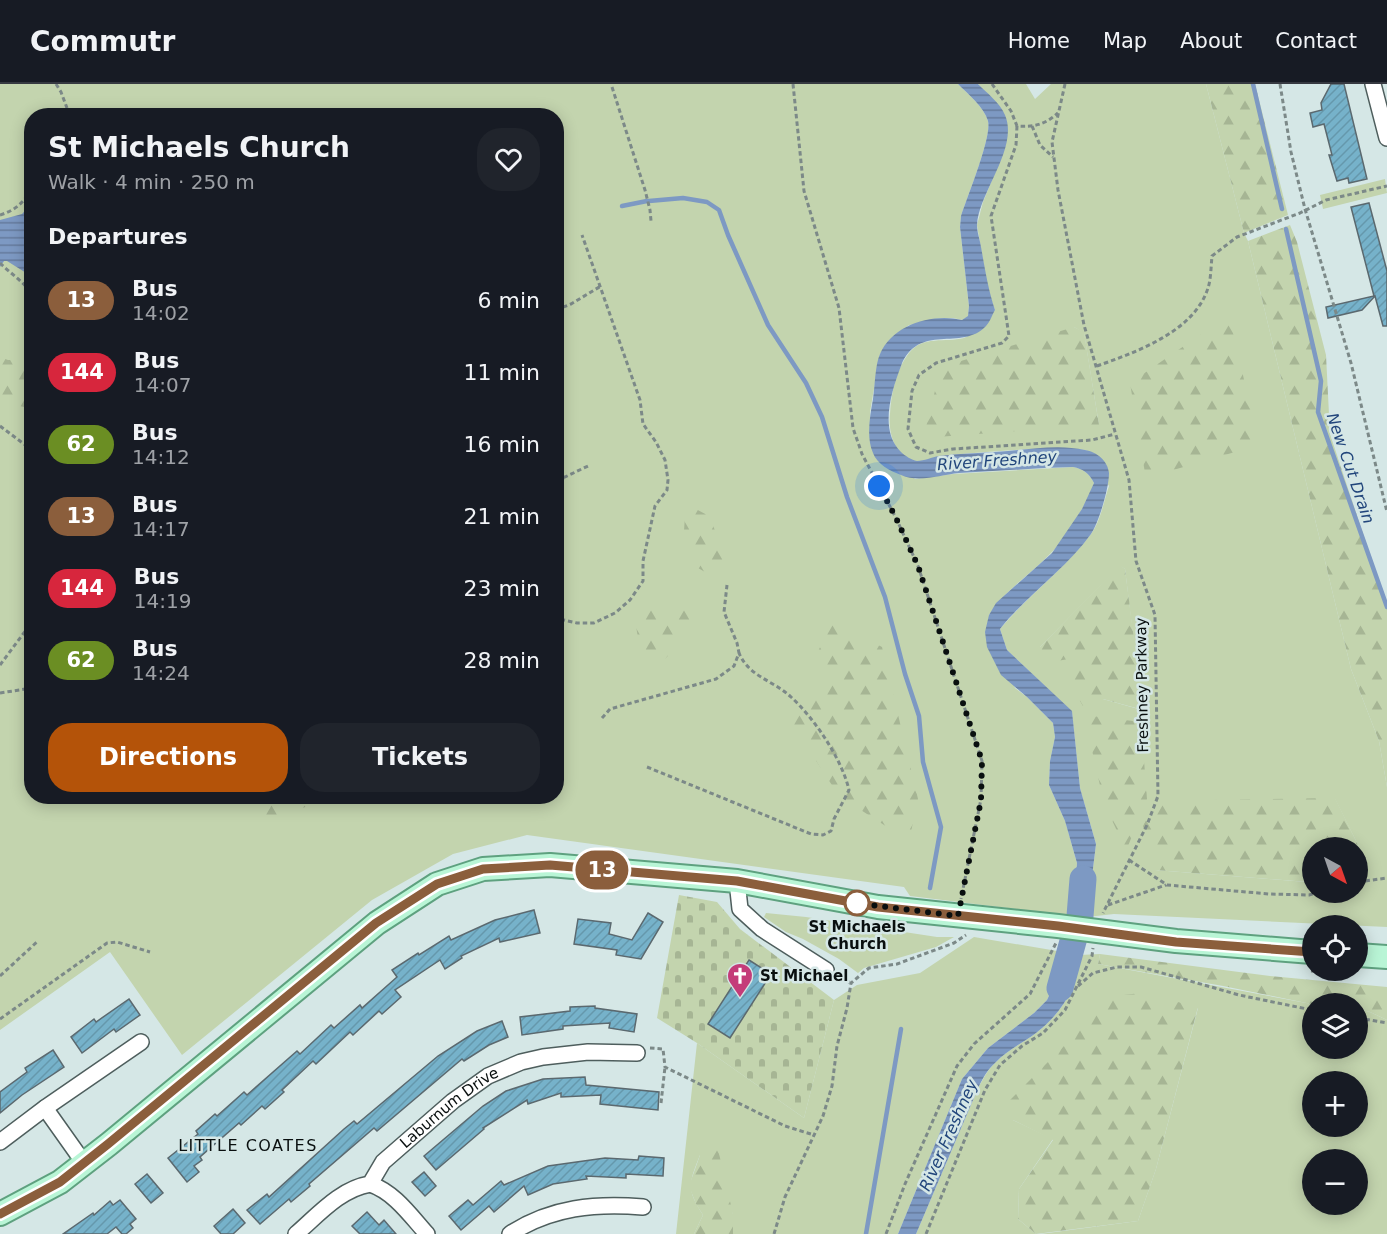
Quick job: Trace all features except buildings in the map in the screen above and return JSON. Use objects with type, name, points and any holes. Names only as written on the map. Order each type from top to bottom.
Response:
[{"type":"main road","points":[[0,1214],[60,1182],[376,923],[437,884],[483,869],[550,865],[737,881],[965,923],[1058,926],[1176,942],[1302,951]]},
{"type":"main road","points":[[1368,956],[1387,957]]},
{"type":"street","points":[[1373,84],[1387,138]]},
{"type":"street","points":[[737,881],[740,909],[762,929],[826,970]]},
{"type":"street","points":[[0,1142],[141,1042]]},
{"type":"street","name":"Laburnum Drive","points":[[370,1184],[382,1162],[453,1101],[488,1076],[521,1062],[543,1057],[588,1053],[637,1053]]},
{"type":"street","points":[[45,1108],[84,1163]]},
{"type":"street","points":[[296,1234],[346,1192],[359,1185],[370,1184],[379,1187],[393,1197],[427,1234]]},
{"type":"street","points":[[510,1234],[527,1222],[545,1215],[582,1207],[615,1205],[644,1207]]},
{"type":"path","points":[[56,84],[67,108]]},
{"type":"path","points":[[774,1234],[785,1197],[823,1116],[832,1086],[837,1046],[848,1008],[851,983],[869,968],[897,964],[954,943],[965,923],[981,800],[982,761],[918,566],[862,454],[853,428],[839,308],[804,191],[793,84]]},
{"type":"path","points":[[992,84],[1011,111],[1017,126],[1016,145],[991,216],[1009,336],[1002,343],[936,363],[919,375],[912,391],[908,429],[916,447],[930,453],[953,449],[1092,440],[1116,434]]},
{"type":"path","name":"Freshney Parkway","points":[[926,1234],[985,1090],[1000,1065],[1022,1046],[1043,1033],[1065,1010],[1092,956],[1097,933],[1108,905],[1147,825],[1158,796],[1155,615],[1136,561],[1130,480],[1084,325],[1058,190],[1052,142],[1065,84]]},
{"type":"path","points":[[1280,84],[1291,152],[1305,209],[1351,363],[1379,487],[1387,512]]},
{"type":"path","points":[[612,87],[645,190],[651,221]]},
{"type":"path","points":[[1017,126],[1037,126],[1049,121],[1059,112]]},
{"type":"path","points":[[1032,126],[1040,145],[1054,159]]},
{"type":"path","points":[[1097,366],[1148,347],[1195,314],[1208,288],[1212,256],[1237,237],[1300,213],[1326,200],[1387,186]]},
{"type":"path","points":[[0,215],[18,207],[24,199]]},
{"type":"path","points":[[564,620],[594,623],[615,613],[630,600],[643,581],[643,561],[655,506],[667,490],[668,480],[665,460],[643,424],[640,400],[582,235]]},
{"type":"path","points":[[2,264],[8,272],[24,284]]},
{"type":"path","points":[[564,307],[601,286]]},
{"type":"path","points":[[0,426],[24,444]]},
{"type":"path","points":[[564,478],[588,466]]},
{"type":"path","points":[[646,767],[811,834],[823,835],[831,831],[834,819],[849,790],[836,758],[818,728],[792,697],[751,671],[742,660],[724,612],[727,585]]},
{"type":"path","points":[[0,665],[24,633]]},
{"type":"path","points":[[602,718],[610,709],[716,679],[734,666],[739,653]]},
{"type":"path","points":[[0,693],[24,689]]},
{"type":"path","points":[[1129,860],[1167,885]]},
{"type":"path","points":[[1368,881],[1387,878]]},
{"type":"path","points":[[1108,905],[1167,885],[1302,895]]},
{"type":"path","points":[[886,1234],[905,1184],[957,1066],[974,1044],[1030,994],[1050,957],[1056,942],[1058,926]]},
{"type":"path","points":[[0,976],[38,941]]},
{"type":"path","points":[[0,1019],[107,943],[117,942],[150,952]]},
{"type":"path","points":[[1077,987],[1094,972],[1117,967],[1141,967],[1239,995],[1302,1008]]},
{"type":"path","points":[[1368,1020],[1387,1023]]},
{"type":"path","points":[[637,1053],[638,1047],[663,1049],[665,1067],[662,1103]]},
{"type":"path","points":[[665,1067],[785,1126],[814,1135]]},
{"type":"green space","points":[[0,84],[958,84],[975,101],[988,121],[983,153],[961,216],[968,317],[962,320],[953,318],[909,325],[890,340],[880,354],[870,412],[870,439],[915,479],[953,474],[1073,467],[1085,472],[1094,483],[1076,520],[1057,547],[995,606],[989,615],[1015,688],[1053,723],[1055,737],[1050,761],[1049,785],[1065,821],[1077,863],[1073,916],[910,896],[904,887],[527,835],[453,854],[372,900],[182,1055],[110,952],[0,1030]]},
{"type":"green space","points":[[978,84],[1026,84],[1035,99],[1051,84],[1206,84],[1248,241],[1351,669],[1379,741],[1387,787],[1387,927],[1368,926],[1368,915],[1302,915],[1302,923],[1114,914],[1087,917],[1096,844],[1080,788],[1072,712],[1007,650],[1000,629],[1091,534],[1109,486],[1086,450],[1017,450],[948,455],[916,461],[902,455],[894,443],[890,428],[895,382],[904,359],[909,353],[915,347],[928,342],[964,338],[995,310],[988,290],[977,225],[1006,139],[1001,108]],"holes":[[[1074,327],[1084,333],[1099,425]],[[1120,566],[1125,569],[1142,710],[1103,699],[1074,657],[1040,647]],[[1335,799],[1354,837],[1368,837],[1368,903],[1302,903],[1302,882],[1155,870]]]},
{"type":"green space","points":[[1206,84],[1255,84],[1288,215],[1244,233]]},
{"type":"green space","points":[[1385,179],[1387,193],[1323,209],[1320,195]]},
{"type":"green space","points":[[1290,225],[1297,242],[1326,355],[1330,434],[1387,606],[1387,787],[1379,741],[1351,669],[1248,241]]},
{"type":"green space","points":[[1231,323],[1259,445],[1156,475],[1145,473],[1130,383],[1200,335]]},
{"type":"green space","points":[[1074,327],[1084,332],[1099,425],[923,438],[941,367]]},
{"type":"green space","points":[[0,357],[8,360],[23,360],[24,407],[0,402]]},
{"type":"green space","points":[[694,508],[709,516],[723,550],[723,567],[714,577],[698,568],[684,531],[685,516]]},
{"type":"green space","points":[[1120,565],[1125,569],[1143,710],[1103,699],[1083,706],[1065,676],[1074,658],[1046,663],[1039,648]]},
{"type":"green space","points":[[698,608],[702,615],[702,623],[663,661],[648,658],[639,643],[637,632],[637,622],[641,616],[656,609]]},
{"type":"green space","points":[[832,621],[882,647],[918,799],[909,841],[839,796],[787,716],[826,685],[816,656]]},
{"type":"green space","points":[[1084,715],[1141,722],[1147,799],[1128,846],[1124,846],[1104,803]]},
{"type":"green space","points":[[1335,798],[1354,837],[1302,837],[1302,882],[1155,870],[1143,826],[1153,801]]},
{"type":"green space","points":[[259,804],[311,804],[273,819],[256,813]]},
{"type":"green space","points":[[679,895],[717,902],[740,929],[834,1000],[804,1118],[697,1043],[657,1018]]},
{"type":"green space","points":[[766,913],[937,937],[954,937],[936,947],[864,968],[858,973],[839,959],[786,932],[764,917]]},
{"type":"green space","points":[[974,937],[1063,952],[1057,979],[1047,1000],[1034,1013],[988,1048],[962,1079],[898,1234],[733,1234],[733,1214],[700,1155],[691,1186],[694,1199],[703,1215],[694,1234],[676,1234],[697,1043],[804,1118],[834,1000],[857,985],[920,973]]},
{"type":"green space","points":[[1100,954],[1098,964],[1302,1002],[1302,1059],[1368,1059],[1368,1012],[1387,1020],[1387,1234],[1040,1234],[1138,1221],[1156,1169],[1198,1008],[1013,1120],[1053,1139],[1019,1189],[1018,1219],[1036,1234],[916,1234],[984,1077],[1000,1058],[1036,1033],[1061,1008],[1072,988],[1080,955]]},
{"type":"green space","points":[[1100,954],[1302,979],[1302,981],[1387,987],[1387,1020],[1368,1012],[1368,993],[1302,993],[1302,1002],[1098,964]]},
{"type":"green space","points":[[1141,993],[1198,1007],[1156,1169],[1138,1221],[1036,1234],[1018,1219],[1019,1189],[1053,1140],[1013,1120],[1006,1112],[1008,1102],[1114,996]]},
{"type":"green space","points":[[717,1145],[733,1214],[733,1234],[694,1234],[703,1215],[689,1186],[700,1155]]},
{"type":"water","points":[[958,84],[978,84],[1000,106],[1008,128],[1003,156],[979,212],[977,225],[995,310],[987,324],[976,333],[965,337],[929,341],[918,345],[909,353],[901,366],[891,399],[890,433],[901,452],[917,461],[948,455],[1066,447],[1094,453],[1104,461],[1108,469],[1109,479],[1105,496],[1091,534],[1070,559],[1000,629],[1007,650],[1072,711],[1080,788],[1096,844],[1087,917],[1073,916],[1077,863],[1065,821],[1049,785],[1050,761],[1055,737],[1053,723],[1001,675],[987,647],[985,632],[989,615],[996,603],[1052,553],[1082,509],[1094,483],[1085,472],[1073,467],[959,473],[922,478],[908,477],[881,464],[871,447],[870,419],[877,364],[886,344],[894,335],[915,323],[939,318],[962,320],[968,316],[961,216],[983,153],[988,121],[971,96]]},
{"type":"water","points":[[24,212],[24,272],[7,261],[4,261],[0,267],[0,220]]},
{"type":"water","points":[[1063,952],[1080,955],[1076,978],[1067,998],[1045,1025],[992,1065],[979,1086],[916,1234],[898,1234],[962,1079],[988,1048],[1034,1013],[1047,1000],[1057,979]]},
{"type":"waterway","name":"New Cut Drain","points":[[1253,84],[1282,209]]},
{"type":"waterway","points":[[649,201],[683,198],[707,202],[719,210],[768,325],[806,383],[822,417],[847,497],[885,597],[905,674],[919,716],[923,762],[941,827],[930,888]]},
{"type":"waterway","points":[[622,206],[647,201]]},
{"type":"waterway","name":"New Cut Drain","points":[[1286,229],[1321,381],[1318,412],[1387,607]]},
{"type":"waterway","name":"River Freshney","points":[[1060,988],[1080,916],[1083,879]]},
{"type":"waterway","points":[[866,1234],[901,1029]]},
{"type":"bus line","name":"13","points":[[0,1214],[60,1182],[376,923],[437,884],[483,869],[550,865],[737,881],[878,907],[1058,926],[1176,942],[1302,952]]},
{"type":"place","name":"St Michaels Church","points":[[857,903]]},
{"type":"place","name":"St Michael","points":[[740,999]]},
{"type":"district","name":"LITTLE COATES","points":[[248,1145]]},
{"type":"route","points":[[857,903],[855,903],[958,916],[981,800],[982,761],[964,704],[918,566],[879,486]]}]
